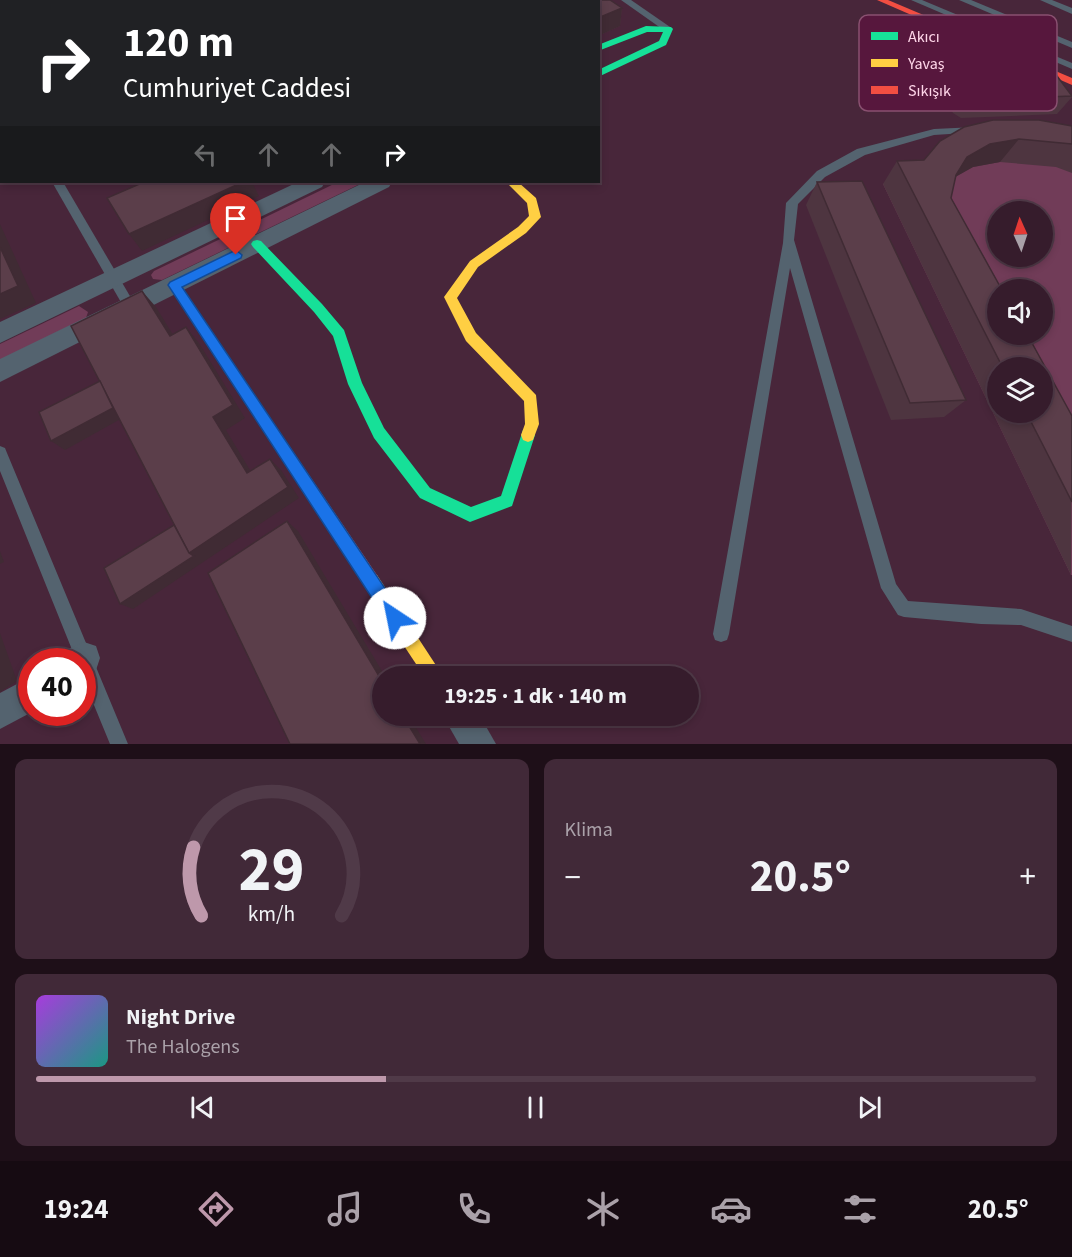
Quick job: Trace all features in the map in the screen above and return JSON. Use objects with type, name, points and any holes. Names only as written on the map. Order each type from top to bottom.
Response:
[{"type":"street","points":[[881,0],[916,15]]},
{"type":"street","points":[[600,47],[646,29],[668,29],[663,43],[600,73]]},
{"type":"street","points":[[1057,76],[1072,82]]},
{"type":"street","points":[[0,370],[380,183]]},
{"type":"street","points":[[257,244],[318,308],[339,334],[355,384],[379,433],[425,492],[470,515],[507,501],[532,424],[531,399],[471,337],[450,297],[474,264],[522,230],[535,217],[532,201],[513,183]]},
{"type":"street","points":[[0,333],[114,279],[301,184]]},
{"type":"street","points":[[174,285],[427,666]]},
{"type":"street","points":[[0,712],[18,701]]},
{"type":"street","points":[[466,726],[478,744]]},
{"type":"lane","points":[[625,0],[668,29]]},
{"type":"lane","points":[[915,0],[951,15]]},
{"type":"lane","points":[[963,0],[999,15]]},
{"type":"lane","points":[[1044,0],[1072,11]]},
{"type":"lane","points":[[1057,39],[1072,45]]},
{"type":"lane","points":[[1057,60],[1072,66]]},
{"type":"lane","points":[[721,634],[789,240],[792,203],[821,174],[861,152],[934,132],[990,129]]},
{"type":"lane","points":[[59,183],[130,307]]},
{"type":"lane","points":[[789,240],[888,588],[903,609],[1021,617],[1072,634]]},
{"type":"lane","points":[[0,453],[76,648]]},
{"type":"lane","points":[[96,693],[119,744]]},
{"type":"shaded area","points":[[1072,154],[1072,575],[998,423],[1053,423],[1053,357],[987,357],[987,400],[883,184],[925,164]]},
{"type":"shaded area","points":[[336,183],[362,183],[162,280],[153,279],[151,275],[154,271]]},
{"type":"shaded area","points":[[79,306],[88,312],[86,318],[0,360],[0,344]]},
{"type":"building","points":[[600,0],[610,0],[622,8],[600,17]]},
{"type":"building","points":[[1057,76],[1072,96],[1057,97]]},
{"type":"building","points":[[993,120],[1039,120],[1072,126],[1072,144],[1019,139],[990,144],[967,157],[956,175],[951,198],[987,263],[987,267],[989,267],[996,279],[987,279],[987,337],[897,161],[924,160],[940,141],[964,127]]},
{"type":"building","points":[[862,181],[966,400],[910,403],[817,182]]},
{"type":"building","points":[[142,183],[241,183],[129,234],[107,198]]},
{"type":"building","points":[[0,247],[18,286],[0,294]]},
{"type":"building","points":[[142,291],[170,336],[186,327],[233,405],[213,417],[247,473],[270,459],[288,487],[189,553],[71,326]]},
{"type":"building","points":[[991,345],[1033,345],[1040,357],[997,357]]},
{"type":"building","points":[[100,381],[113,408],[51,441],[39,412]]},
{"type":"building","points":[[1053,381],[1072,416],[1072,502],[1032,423],[1053,423]]},
{"type":"building","points":[[287,521],[373,666],[372,726],[409,726],[420,744],[290,744],[208,573]]},
{"type":"building","points":[[174,525],[189,553],[194,556],[120,604],[104,568]]},
{"type":"traffic: fast","points":[[600,47],[646,29],[668,29],[663,43],[600,73]]},
{"type":"traffic: fast","points":[[257,244],[318,308],[339,334],[355,384],[379,433],[425,493],[470,515],[507,501],[528,435]]},
{"type":"traffic: slow","points":[[513,183],[532,201],[535,217],[522,230],[474,264],[450,297],[471,337],[531,399],[532,424],[528,435]]},
{"type":"traffic: slow","points":[[371,581],[427,666]]},
{"type":"traffic: jam","points":[[881,0],[916,15]]},
{"type":"traffic: jam","points":[[1057,76],[1072,82]]},
{"type":"traffic: jam","points":[[174,285],[371,581]]},
{"type":"route","points":[[236,255],[174,285],[395,618]]}]
